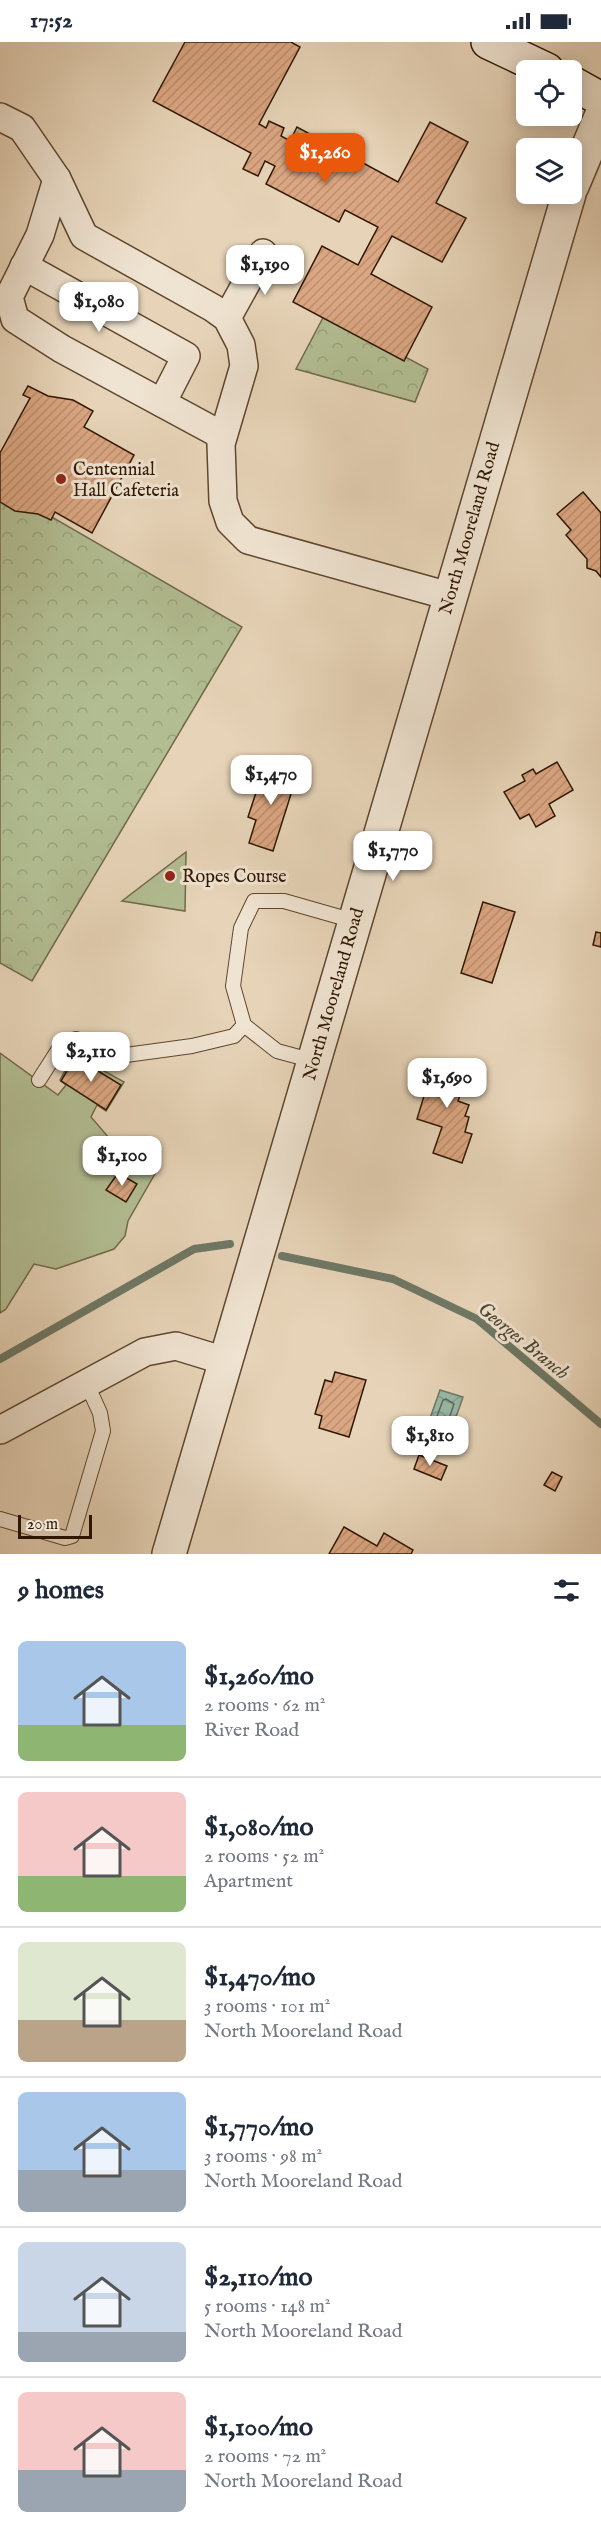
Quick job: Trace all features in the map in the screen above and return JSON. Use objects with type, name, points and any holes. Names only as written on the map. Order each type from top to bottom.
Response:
[{"type":"street","points":[[488,42],[526,60]]},
{"type":"street","points":[[582,89],[601,99]]},
{"type":"street","points":[[0,117],[21,129],[57,179],[84,236],[227,318],[241,345],[244,366],[221,444],[223,501],[230,522],[248,540],[449,596]]},
{"type":"street","points":[[582,162],[601,117]]},
{"type":"street","points":[[57,179],[40,235],[9,297],[15,319],[62,349],[223,436]]},
{"type":"street","name":"North Mooreland Road","points":[[169,1554],[566,204]]},
{"type":"street","points":[[227,318],[263,253]]},
{"type":"street","points":[[24,266],[186,356],[162,404]]},
{"type":"street","points":[[0,1430],[145,1352],[176,1346],[225,1360]]},
{"type":"lane","points":[[314,1061],[277,1050],[244,1025],[233,986],[242,928],[254,901],[284,901],[354,921]]},
{"type":"lane","points":[[39,1080],[62,1044],[76,1038],[99,1050],[126,1055],[192,1046],[234,1036],[244,1025]]},
{"type":"lane","points":[[0,1519],[65,1538],[72,1536],[102,1431],[100,1413],[86,1382]]},
{"type":"green space","points":[[325,314],[428,369],[415,402],[296,369]]},
{"type":"green space","points":[[0,487],[242,627],[32,981],[0,963]]},
{"type":"green space","name":"Ropes Course","points":[[186,852],[185,911],[122,901]]},
{"type":"green space","points":[[0,1053],[58,1095],[66,1085],[60,1080],[74,1054],[124,1082],[106,1111],[97,1105],[91,1117],[109,1138],[156,1172],[128,1221],[125,1236],[114,1249],[56,1269],[34,1264],[6,1309],[0,1313]]},
{"type":"water","points":[[440,1390],[463,1397],[444,1452],[421,1444]]},
{"type":"building","points":[[185,42],[291,42],[300,47],[259,124],[266,128],[269,121],[284,128],[281,136],[290,141],[297,127],[398,182],[430,122],[468,142],[436,203],[466,218],[442,262],[392,236],[371,274],[432,307],[404,361],[293,302],[322,246],[358,265],[378,227],[345,210],[339,222],[266,184],[275,166],[265,161],[258,176],[243,169],[251,153],[153,101]]},
{"type":"building","name":"Centennial Hall Cafeteria","points":[[28,386],[48,396],[73,400],[93,411],[84,427],[134,455],[92,533],[55,512],[51,520],[38,514],[15,511],[0,502],[0,453],[30,398],[23,395]]},
{"type":"building","points":[[583,492],[601,513],[601,577],[596,571],[587,568],[587,559],[566,535],[571,530],[557,514]]},
{"type":"building","points":[[557,762],[573,790],[549,804],[555,816],[536,827],[529,814],[520,819],[504,792],[525,781],[522,775],[533,769],[536,774]]},
{"type":"building","points":[[265,765],[297,775],[273,851],[249,843],[256,820],[248,817]]},
{"type":"building","points":[[483,902],[515,912],[492,983],[461,973]]},
{"type":"building","points":[[596,932],[601,933],[601,947],[593,945]]},
{"type":"building","points":[[75,1057],[121,1085],[106,1110],[61,1081]]},
{"type":"building","points":[[436,1059],[469,1070],[458,1101],[469,1105],[465,1116],[469,1117],[465,1132],[472,1134],[462,1163],[433,1153],[442,1127],[417,1119],[424,1096],[418,1094],[422,1082],[428,1084]]},
{"type":"building","points":[[118,1173],[137,1184],[126,1202],[106,1190]]},
{"type":"building","points":[[335,1372],[366,1380],[349,1437],[319,1428],[322,1416],[315,1414],[325,1380],[332,1382]]},
{"type":"building","points":[[419,1455],[447,1466],[441,1480],[414,1469]]},
{"type":"building","points":[[552,1472],[562,1477],[555,1491],[544,1485]]},
{"type":"building","points":[[344,1527],[377,1546],[384,1533],[413,1550],[411,1554],[329,1554]]},
{"type":"waterway","name":"Georges Branch","points":[[0,1359],[194,1249],[230,1244]]},
{"type":"waterway","name":"Georges Branch","points":[[282,1256],[393,1279],[477,1319],[601,1424]]},
{"type":"place","name":"Centennial Hall Cafeteria","points":[[61,479]]},
{"type":"place","name":"Ropes Course","points":[[170,876]]}]
